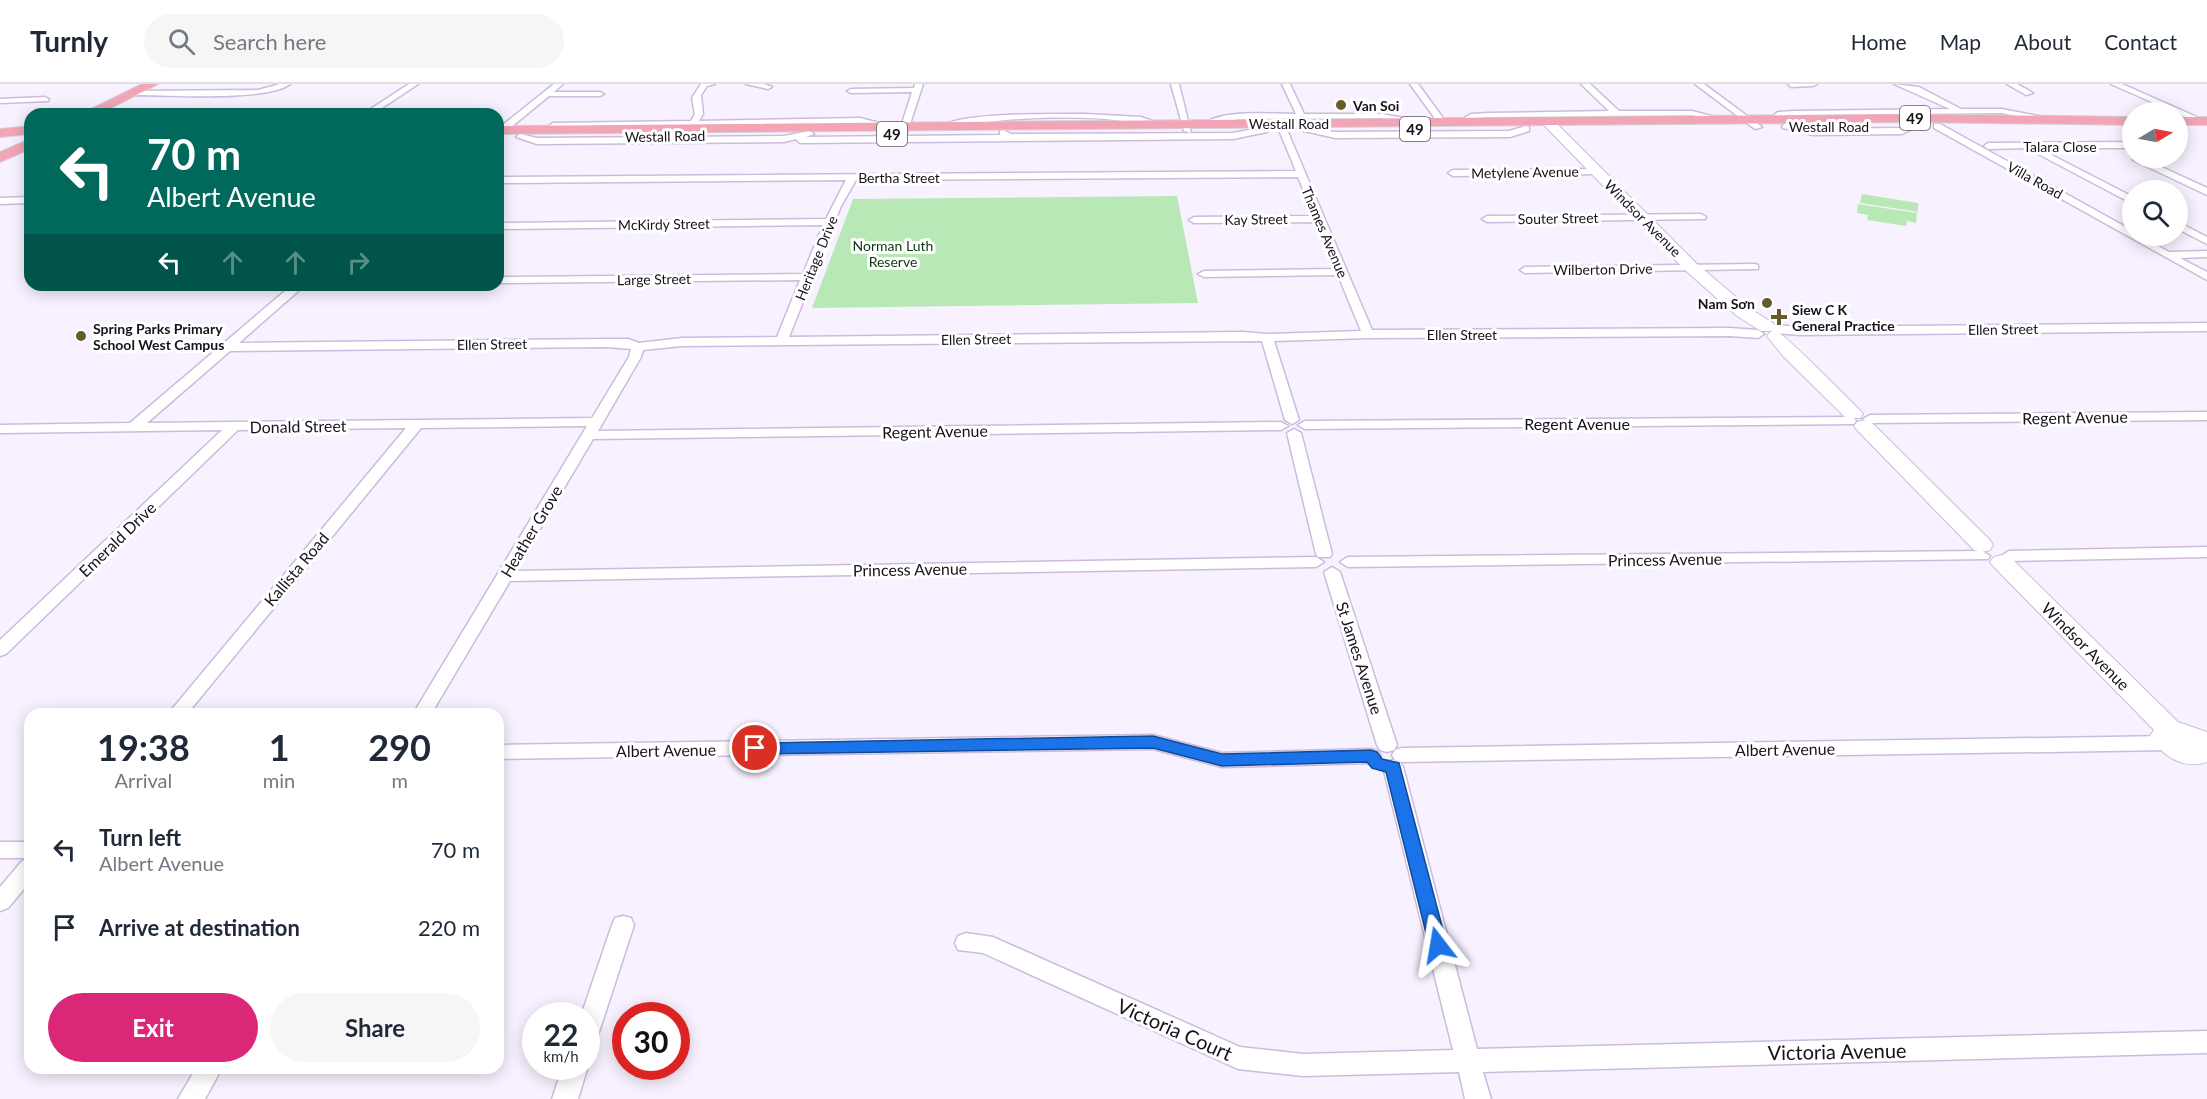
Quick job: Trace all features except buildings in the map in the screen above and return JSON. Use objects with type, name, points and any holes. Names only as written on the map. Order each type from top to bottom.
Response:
[{"type":"main road","points":[[101,108],[152,84]]},
{"type":"main road","points":[[2188,118],[2206,123]]},
{"type":"main road","name":"Westall Road","points":[[504,132],[520,137],[810,134],[1157,124],[1283,130],[1307,127],[1555,129],[1600,121],[1723,120],[1752,123]]},
{"type":"main road","name":"Westall Road","points":[[1780,120],[1908,128],[1937,126],[2122,127]]},
{"type":"main road","name":"Westall Road","points":[[504,131],[887,126],[904,130],[946,126],[1006,135],[1187,127],[1213,122],[1463,121],[1587,132],[1780,120],[2122,121]]},
{"type":"main road","points":[[2188,126],[2206,123]]},
{"type":"main road","points":[[0,134],[24,140]]},
{"type":"main road","points":[[3,151],[24,143]]},
{"type":"street","points":[[132,93],[258,92],[273,90],[286,84]]},
{"type":"street","points":[[376,108],[414,84]]},
{"type":"street","points":[[504,128],[559,84]]},
{"type":"street","points":[[694,123],[699,114],[694,99],[705,84],[711,84]]},
{"type":"street","points":[[750,84],[768,87]]},
{"type":"street","points":[[1175,84],[1182,116],[1187,127]]},
{"type":"street","points":[[1286,84],[1307,127]]},
{"type":"street","points":[[1414,84],[1442,122]]},
{"type":"street","points":[[1585,84],[1617,114]]},
{"type":"street","points":[[1699,84],[1752,123]]},
{"type":"street","points":[[1791,85],[1813,84]]},
{"type":"street","points":[[1898,84],[1933,96],[1961,111]]},
{"type":"street","points":[[2011,84],[2029,93]]},
{"type":"street","points":[[2115,84],[2152,102]]},
{"type":"street","points":[[850,91],[918,87],[904,130]]},
{"type":"street","points":[[546,94],[600,94]]},
{"type":"street","points":[[0,101],[45,99]]},
{"type":"street","name":"Westall Road","points":[[1780,120],[1961,111],[2009,112],[2056,120]]},
{"type":"street","name":"Westall Road","points":[[1463,121],[1474,116],[1489,115],[1692,113],[1723,120]]},
{"type":"street","name":"Westall Road","points":[[1564,114],[1600,121]]},
{"type":"street","name":"Westall Road","points":[[1213,122],[1239,117],[1307,127],[1389,116],[1421,122]]},
{"type":"street","name":"Westall Road","points":[[946,126],[968,120],[1101,117],[1147,119],[1157,124]]},
{"type":"street","name":"Westall Road","points":[[1780,120],[1804,131],[1908,128]]},
{"type":"street","name":"Westall Road","points":[[504,131],[732,122],[860,121],[887,126]]},
{"type":"street","name":"Westall Road","points":[[732,122],[754,127]]},
{"type":"street","name":"Villa Road","points":[[1937,126],[2122,229]]},
{"type":"street","name":"Windsor Avenue","points":[[1555,129],[1691,267],[1789,352],[1859,420],[1994,555],[2169,737]]},
{"type":"street","name":"Westall Road","points":[[520,137],[537,141],[784,140],[1006,135],[1233,136],[1264,130]]},
{"type":"street","name":"Thames Avenue","points":[[1283,130],[1368,334]]},
{"type":"street","name":"Westall Road","points":[[784,140],[810,134]]},
{"type":"street","name":"Talara Close","points":[[1988,146],[2122,146]]},
{"type":"street","points":[[2028,146],[2122,195]]},
{"type":"street","points":[[2116,146],[2122,149]]},
{"type":"street","points":[[2161,168],[2206,190]]},
{"type":"street","points":[[2165,168],[2206,190]]},
{"type":"street","name":"Metylene Avenue","points":[[1454,173],[1597,172]]},
{"type":"street","name":"Bertha Street","points":[[504,180],[1300,174]]},
{"type":"street","name":"Heritage Drive","points":[[782,340],[836,206],[853,177]]},
{"type":"street","points":[[0,201],[24,200]]},
{"type":"street","name":"Souter Street","points":[[1487,219],[1701,217]]},
{"type":"street","name":"Kay Street","points":[[1194,220],[1319,219]]},
{"type":"street","name":"McKirdy Street","points":[[504,226],[831,222]]},
{"type":"street","points":[[2188,231],[2207,241]]},
{"type":"street","name":"Villa Road","points":[[2152,246],[2207,277]]},
{"type":"street","points":[[2172,257],[2207,257]]},
{"type":"street","name":"Wilberton Drive","points":[[1525,270],[1754,267]]},
{"type":"street","points":[[1204,274],[1341,272]]},
{"type":"street","name":"Large Street","points":[[504,280],[809,277]]},
{"type":"street","points":[[134,428],[292,291]]},
{"type":"street","name":"Ellen Street","points":[[225,347],[606,343],[628,344],[637,347],[682,342],[782,340],[1243,336],[1267,338],[1368,334],[2207,327]]},
{"type":"street","points":[[1267,338],[1293,426],[1320,558],[1320,568],[1332,572],[1345,570],[1348,562],[1339,555],[1320,558]]},
{"type":"street","name":"Heather Grove","points":[[426,708],[635,357],[637,347]]},
{"type":"street","name":"Regent Avenue","points":[[592,429],[1293,426],[2207,416]]},
{"type":"street","name":"Donald Street","points":[[0,429],[416,425],[592,429]]},
{"type":"street","name":"Kallista Road","points":[[182,708],[416,425]]},
{"type":"street","name":"Emerald Drive","points":[[0,650],[234,427]]},
{"type":"street","name":"Princess Avenue","points":[[1348,562],[2207,552]]},
{"type":"street","name":"Princess Avenue","points":[[504,576],[1320,558]]},
{"type":"street","name":"St James Avenue","points":[[1332,572],[1394,756],[1478,1099]]},
{"type":"street","points":[[2169,737],[2186,753],[2204,751]]},
{"type":"street","name":"Albert Avenue","points":[[504,752],[1153,742],[1222,760],[1371,756],[1376,746],[1394,756],[2169,737]]},
{"type":"street","points":[[0,850],[24,850]]},
{"type":"street","points":[[0,902],[24,874]]},
{"type":"street","points":[[597,1002],[624,925]]},
{"type":"street","name":"Victoria Court","points":[[966,943],[985,944],[1238,1059],[1303,1065],[1467,1061]]},
{"type":"street","name":"Victoria Avenue","points":[[1467,1061],[2207,1042]]},
{"type":"street","points":[[191,1099],[206,1074]]},
{"type":"street","points":[[565,1099],[571,1080]]},
{"type":"green space","points":[[1862,194],[1918,203],[1918,212],[1860,203]]},
{"type":"green space","name":"Norman Luth Reserve","points":[[1177,196],[1198,303],[812,308],[853,199]]},
{"type":"green space","points":[[1858,204],[1917,213],[1916,223],[1907,221],[1906,226],[1867,220],[1868,215],[1857,213]]},
{"type":"place","name":"Van Soi","points":[[1341,105]]},
{"type":"place","name":"Nam Sơn","points":[[1767,303]]},
{"type":"place","name":"Siew C K General Practice","points":[[1779,317]]},
{"type":"place","name":"Spring Parks Primary School West Campus","points":[[81,336]]},
{"type":"route","points":[[755,748],[1153,742],[1222,760],[1371,756],[1377,764],[1393,767],[1438,945]]}]
